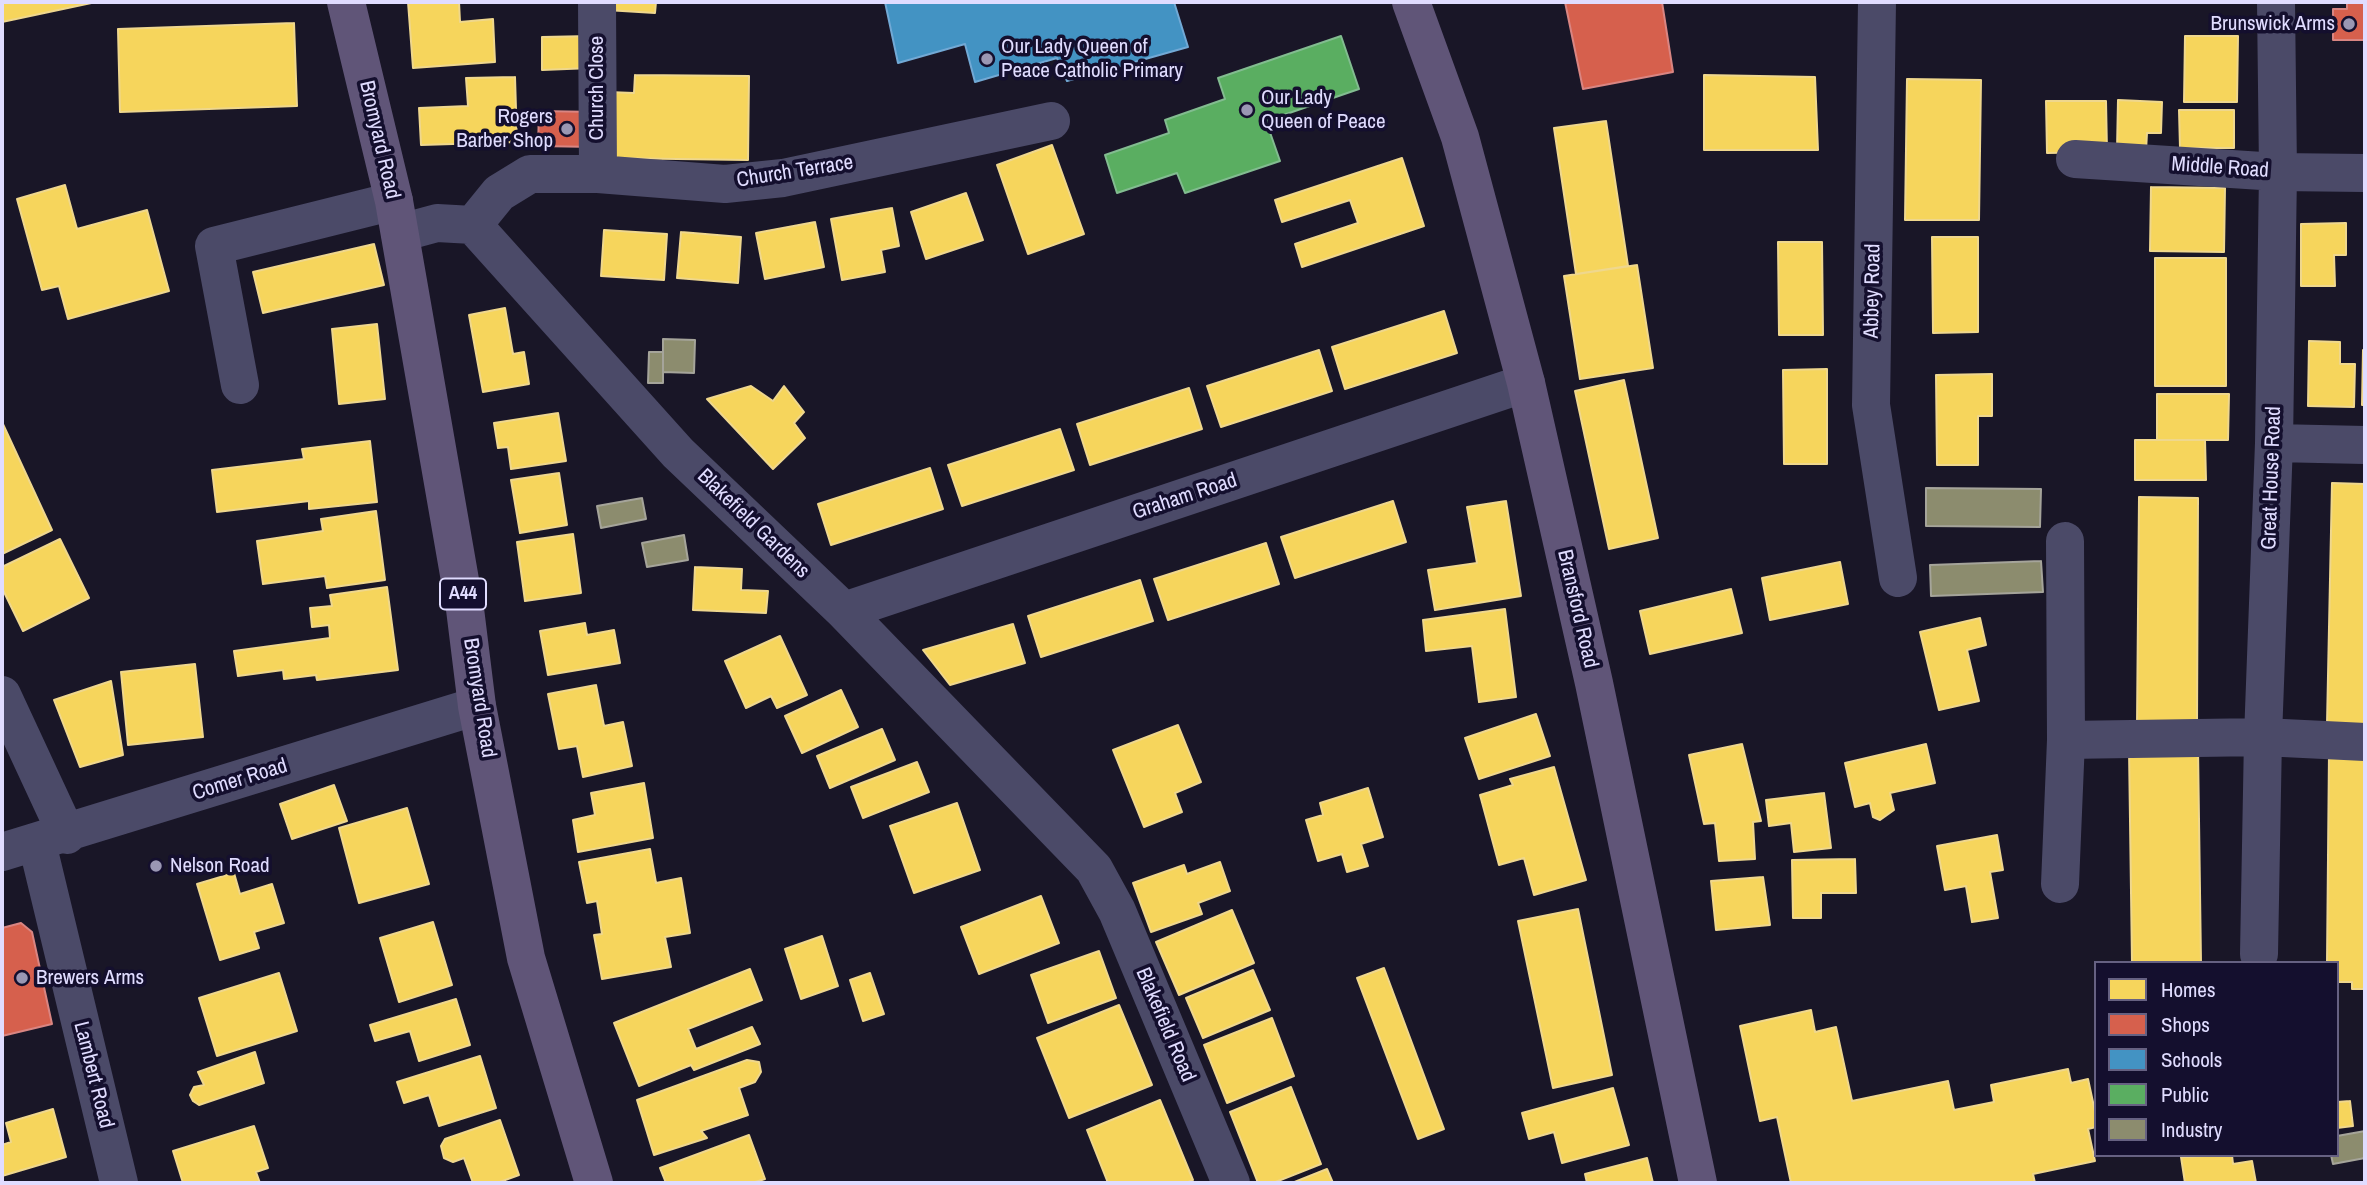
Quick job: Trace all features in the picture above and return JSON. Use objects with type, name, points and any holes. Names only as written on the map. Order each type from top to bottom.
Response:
[{"type":"main road","name":"Bromyard Road","points":[[346,2],[397,217],[466,609],[477,706],[526,958],[594,1183]]},
{"type":"main road","name":"Bransford Road","points":[[1411,2],[1461,137],[1526,383],[1594,683],[1698,1183]]},
{"type":"main road","name":"Bransford Road","points":[[1427,41],[1428,2]]},
{"type":"street","name":"Church Close","points":[[597,2],[598,174]]},
{"type":"street","name":"Abbey Road","points":[[1877,2],[1871,405],[1898,578]]},
{"type":"street","name":"Great House Road","points":[[2259,954],[2263,737],[2274,443],[2278,172],[2276,2]]},
{"type":"street","name":"Church Terrace","points":[[473,225],[499,193],[530,174],[598,174],[725,184],[783,178],[1051,121]]},
{"type":"street","name":"Middle Road","points":[[2075,159],[2278,172],[2365,173]]},
{"type":"street","points":[[240,385],[215,246],[397,217],[473,225]]},
{"type":"street","name":"Blakefield Gardens","points":[[473,225],[678,453],[844,611],[1094,869]]},
{"type":"street","name":"Graham Road","points":[[844,611],[1526,383]]},
{"type":"street","points":[[2274,443],[2365,445]]},
{"type":"street","points":[[2060,884],[2066,740],[2065,541]]},
{"type":"street","points":[[2,695],[35,843]]},
{"type":"street","name":"Comer Road","points":[[35,843],[477,706]]},
{"type":"street","points":[[2066,740],[2263,737],[2365,741]]},
{"type":"street","name":"Lambert Road","points":[[35,843],[119,1183]]},
{"type":"street","name":"Blakefield Road","points":[[1094,869],[1117,911],[1231,1183]]},
{"type":"building: Homes","points":[[2,2],[96,2],[2,22]]},
{"type":"building: Homes","points":[[408,2],[459,2],[460,22],[493,19],[495,62],[413,68]]},
{"type":"building: Homes","points":[[607,2],[656,2],[655,13],[606,10]]},
{"type":"building: Homes","points":[[294,23],[297,106],[120,112],[118,29]]},
{"type":"building: Homes","points":[[591,36],[592,68],[542,70],[542,37]]},
{"type":"building: Homes","points":[[2185,36],[2238,36],[2237,102],[2184,102]]},
{"type":"building: Homes","points":[[635,75],[749,76],[748,160],[607,158],[608,92],[634,93]]},
{"type":"building: Homes","points":[[1704,75],[1815,77],[1818,150],[1704,150]]},
{"type":"building: Homes","points":[[515,77],[517,142],[421,145],[419,108],[468,106],[466,78]]},
{"type":"building: Homes","points":[[1907,79],[1981,80],[1979,220],[1905,220]]},
{"type":"building: Homes","points":[[2118,100],[2162,102],[2161,133],[2147,133],[2146,151],[2117,150]]},
{"type":"building: Homes","points":[[2046,101],[2106,101],[2107,152],[2047,153]]},
{"type":"building: Homes","points":[[2179,110],[2234,110],[2234,148],[2180,148]]},
{"type":"building: Homes","points":[[1606,121],[1628,266],[1576,274],[1554,128]]},
{"type":"building: Homes","points":[[1052,145],[1084,234],[1028,254],[997,165]]},
{"type":"building: Homes","points":[[1402,158],[1424,226],[1302,267],[1295,244],[1358,223],[1350,200],[1282,222],[1275,200]]},
{"type":"building: Homes","points":[[65,185],[77,229],[147,210],[169,291],[68,319],[59,286],[42,290],[17,199]]},
{"type":"building: Homes","points":[[2151,187],[2225,188],[2224,252],[2150,251]]},
{"type":"building: Homes","points":[[966,193],[983,240],[926,259],[911,212]]},
{"type":"building: Homes","points":[[892,208],[899,246],[881,250],[885,272],[842,280],[831,219]]},
{"type":"building: Homes","points":[[815,222],[824,267],[765,279],[756,233]]},
{"type":"building: Homes","points":[[2346,223],[2346,255],[2334,255],[2335,286],[2301,286],[2301,224]]},
{"type":"building: Homes","points":[[604,230],[667,234],[664,280],[601,276]]},
{"type":"building: Homes","points":[[681,232],[741,237],[738,283],[677,278]]},
{"type":"building: Homes","points":[[1932,237],[1978,237],[1978,332],[1933,333]]},
{"type":"building: Homes","points":[[1778,242],[1822,242],[1823,335],[1779,335]]},
{"type":"building: Homes","points":[[374,244],[384,285],[263,313],[253,272]]},
{"type":"building: Homes","points":[[2155,258],[2226,258],[2226,386],[2155,386]]},
{"type":"building: Homes","points":[[1637,265],[1653,368],[1580,379],[1564,276]]},
{"type":"building: Homes","points":[[505,308],[513,354],[524,352],[529,384],[483,392],[469,315]]},
{"type":"building: Homes","points":[[1444,311],[1457,353],[1345,389],[1332,347]]},
{"type":"building: Homes","points":[[377,324],[385,399],[339,404],[332,329]]},
{"type":"building: Homes","points":[[2309,341],[2340,342],[2340,364],[2355,364],[2354,407],[2308,406]]},
{"type":"building: Homes","points":[[1319,350],[1332,391],[1221,427],[1207,386]]},
{"type":"building: Homes","points":[[2365,350],[2365,405],[2362,405]]},
{"type":"building: Homes","points":[[1827,369],[1827,464],[1784,464],[1783,370]]},
{"type":"building: Homes","points":[[1992,374],[1992,416],[1978,416],[1978,465],[1937,465],[1936,375]]},
{"type":"building: Homes","points":[[1624,380],[1658,538],[1609,549],[1575,391]]},
{"type":"building: Homes","points":[[751,386],[773,401],[784,386],[804,412],[794,423],[805,438],[773,469],[707,399]]},
{"type":"building: Homes","points":[[1189,388],[1202,429],[1090,465],[1077,424]]},
{"type":"building: Homes","points":[[2157,394],[2229,394],[2228,440],[2157,440]]},
{"type":"building: Homes","points":[[558,413],[566,461],[511,469],[508,447],[498,448],[494,423]]},
{"type":"building: Homes","points":[[2,422],[52,530],[2,554]]},
{"type":"building: Homes","points":[[1060,429],[1074,470],[962,506],[948,465]]},
{"type":"building: Homes","points":[[2135,440],[2205,440],[2206,480],[2135,480]]},
{"type":"building: Homes","points":[[370,441],[377,502],[309,509],[309,501],[217,512],[212,470],[304,459],[302,449]]},
{"type":"building: Homes","points":[[930,468],[943,509],[831,545],[818,504]]},
{"type":"building: Homes","points":[[559,473],[567,525],[520,533],[511,480]]},
{"type":"building: Homes","points":[[2332,483],[2365,484],[2365,725],[2327,724]]},
{"type":"building: Homes","points":[[2139,497],[2198,498],[2197,725],[2137,725]]},
{"type":"building: Homes","points":[[1393,501],[1406,542],[1295,578],[1281,537]]},
{"type":"building: Homes","points":[[1506,501],[1521,596],[1435,610],[1428,570],[1477,563],[1467,507]]},
{"type":"building: Homes","points":[[376,511],[385,580],[327,588],[325,576],[263,584],[257,541],[323,531],[321,519]]},
{"type":"building: Homes","points":[[573,534],[581,593],[525,601],[517,542]]},
{"type":"building: Homes","points":[[60,539],[89,598],[23,631],[2,588],[2,567]]},
{"type":"building: Homes","points":[[1266,543],[1279,584],[1168,620],[1154,579]]},
{"type":"building: Homes","points":[[1840,562],[1848,604],[1770,620],[1762,578]]},
{"type":"building: Homes","points":[[695,567],[742,569],[741,590],[768,591],[766,613],[693,610]]},
{"type":"building: Homes","points":[[1140,580],[1153,621],[1041,657],[1028,616]]},
{"type":"building: Homes","points":[[387,587],[398,670],[317,680],[316,675],[284,679],[283,670],[238,676],[234,651],[330,638],[329,625],[312,627],[310,608],[332,606],[330,595]]},
{"type":"building: Homes","points":[[1731,589],[1742,633],[1650,654],[1640,611]]},
{"type":"building: Homes","points":[[1505,609],[1516,697],[1479,702],[1472,646],[1426,651],[1423,620]]},
{"type":"building: Homes","points":[[1980,618],[1986,645],[1967,650],[1979,701],[1939,710],[1920,632]]},
{"type":"building: Homes","points":[[585,623],[587,635],[614,630],[620,663],[548,675],[540,631]]},
{"type":"building: Homes","points":[[1013,624],[1025,663],[950,685],[923,650]]},
{"type":"building: Homes","points":[[780,636],[807,695],[777,708],[771,696],[746,708],[725,661]]},
{"type":"building: Homes","points":[[195,664],[203,737],[128,745],[121,672]]},
{"type":"building: Homes","points":[[111,681],[123,755],[80,767],[54,700]]},
{"type":"building: Homes","points":[[596,685],[604,726],[623,722],[632,766],[583,777],[577,746],[559,749],[548,694]]},
{"type":"building: Homes","points":[[841,690],[858,727],[802,753],[785,716]]},
{"type":"building: Homes","points":[[1536,714],[1550,756],[1479,779],[1465,738]]},
{"type":"building: Homes","points":[[1178,725],[1201,782],[1175,793],[1182,812],[1144,827],[1113,750]]},
{"type":"building: Homes","points":[[882,729],[895,760],[830,788],[817,756]]},
{"type":"building: Homes","points":[[1742,744],[1761,821],[1753,822],[1755,859],[1719,861],[1715,823],[1704,824],[1689,755]]},
{"type":"building: Homes","points":[[1926,744],[1935,783],[1890,793],[1894,810],[1880,820],[1873,817],[1870,803],[1855,807],[1845,763]]},
{"type":"building: Homes","points":[[2198,748],[2201,961],[2132,961],[2129,749]]},
{"type":"building: Homes","points":[[2329,752],[2365,753],[2365,989],[2352,989],[2352,982],[2339,982],[2339,961],[2327,961]]},
{"type":"building: Homes","points":[[917,762],[929,792],[863,818],[851,787]]},
{"type":"building: Homes","points":[[1554,767],[1586,880],[1534,895],[1524,858],[1499,865],[1480,795],[1513,785],[1510,779]]},
{"type":"building: Homes","points":[[644,783],[653,838],[578,852],[573,820],[595,815],[591,793]]},
{"type":"building: Homes","points":[[334,785],[347,821],[292,839],[280,804]]},
{"type":"building: Homes","points":[[1368,788],[1383,837],[1361,844],[1368,866],[1347,872],[1342,854],[1318,861],[1306,820],[1323,815],[1320,803]]},
{"type":"building: Homes","points":[[1824,793],[1831,848],[1794,852],[1791,823],[1769,826],[1766,800]]},
{"type":"building: Homes","points":[[957,803],[980,870],[914,893],[890,826]]},
{"type":"building: Homes","points":[[407,808],[429,884],[359,903],[339,828]]},
{"type":"building: Homes","points":[[1997,835],[2003,870],[1990,872],[1998,918],[1972,922],[1966,886],[1945,890],[1937,846]]},
{"type":"building: Homes","points":[[650,849],[656,883],[681,878],[690,933],[665,937],[671,967],[602,979],[594,935],[602,934],[597,901],[587,903],[579,862]]},
{"type":"building: Homes","points":[[1855,859],[1856,893],[1821,893],[1821,918],[1793,918],[1792,860]]},
{"type":"building: Homes","points":[[1220,862],[1230,891],[1198,903],[1202,914],[1151,932],[1133,883],[1184,865],[1187,874]]},
{"type":"building: Homes","points":[[234,873],[240,894],[272,884],[284,923],[254,932],[259,948],[220,960],[197,884]]},
{"type":"building: Homes","points":[[1763,877],[1770,925],[1716,930],[1711,881]]},
{"type":"building: Homes","points":[[1041,896],[1059,943],[979,974],[961,927]]},
{"type":"building: Homes","points":[[1578,909],[1612,1075],[1553,1088],[1518,921]]},
{"type":"building: Homes","points":[[1232,910],[1254,963],[1179,995],[1156,942]]},
{"type":"building: Homes","points":[[433,922],[452,985],[399,1002],[380,938]]},
{"type":"building: Homes","points":[[822,936],[838,986],[801,999],[785,949]]},
{"type":"building: Homes","points":[[1099,951],[1116,998],[1048,1023],[1031,975]]},
{"type":"building: Homes","points":[[1384,968],[1444,1129],[1418,1139],[1357,978]]},
{"type":"building: Homes","points":[[750,969],[762,1000],[688,1029],[696,1049],[752,1027],[760,1044],[694,1070],[691,1065],[639,1086],[614,1023]]},
{"type":"building: Homes","points":[[1253,970],[1270,1010],[1203,1038],[1186,998]]},
{"type":"building: Homes","points":[[279,973],[297,1031],[217,1056],[199,998]]},
{"type":"building: Homes","points":[[870,973],[884,1014],[863,1021],[850,980]]},
{"type":"building: Homes","points":[[456,999],[470,1045],[419,1061],[410,1031],[375,1041],[370,1025]]},
{"type":"building: Homes","points":[[1119,1005],[1152,1085],[1069,1118],[1037,1038]]},
{"type":"building: Homes","points":[[1811,1010],[1815,1032],[1836,1027],[1852,1101],[1948,1081],[1954,1110],[1994,1102],[1991,1085],[2068,1069],[2071,1083],[2088,1079],[2094,1107],[2094,1128],[2088,1129],[2095,1161],[2033,1174],[2035,1183],[1791,1183],[1777,1117],[1760,1121],[1740,1026]]},
{"type":"building: Homes","points":[[1272,1018],[1294,1076],[1227,1103],[1204,1045]]},
{"type":"building: Homes","points":[[255,1052],[264,1083],[199,1105],[193,1101],[190,1095],[194,1087],[204,1085],[198,1072]]},
{"type":"building: Homes","points":[[480,1056],[496,1108],[439,1126],[429,1095],[404,1103],[397,1082]]},
{"type":"building: Homes","points":[[747,1060],[759,1062],[761,1072],[755,1082],[739,1088],[748,1115],[701,1131],[707,1138],[654,1155],[637,1100]]},
{"type":"building: Homes","points":[[1291,1087],[1321,1164],[1273,1183],[1258,1183],[1230,1112]]},
{"type":"building: Homes","points":[[1613,1088],[1629,1145],[1562,1163],[1554,1132],[1529,1139],[1522,1113]]},
{"type":"building: Homes","points":[[1160,1100],[1193,1180],[1186,1183],[1108,1183],[1087,1130]]},
{"type":"building: Homes","points":[[2350,1101],[2353,1126],[2339,1128],[2339,1102]]},
{"type":"building: Homes","points":[[53,1109],[66,1157],[2,1176],[2,1145],[11,1142],[6,1123]]},
{"type":"building: Homes","points":[[500,1120],[519,1175],[497,1183],[473,1183],[464,1158],[453,1162],[444,1158],[441,1146],[445,1139]]},
{"type":"building: Homes","points":[[254,1126],[268,1168],[256,1172],[260,1183],[183,1183],[173,1151]]},
{"type":"building: Homes","points":[[749,1135],[765,1179],[752,1183],[666,1183],[660,1168]]},
{"type":"building: Homes","points":[[2181,1157],[2232,1157],[2233,1164],[2252,1161],[2256,1183],[2185,1183]]},
{"type":"building: Homes","points":[[1647,1158],[1653,1183],[1587,1183],[1585,1174]]},
{"type":"building: Homes","points":[[1327,1169],[1333,1183],[1292,1183]]},
{"type":"building: Shops","points":[[1565,2],[1662,2],[1673,72],[1583,89]]},
{"type":"building: Shops","name":"Brunswick Arms","points":[[2347,2],[2365,2],[2365,40],[2333,40],[2333,9],[2347,9]]},
{"type":"building: Shops","name":"Rogers Barber Shop","points":[[539,111],[597,112],[595,147],[538,146]]},
{"type":"building: Shops","name":"Brewers Arms","points":[[21,923],[32,932],[52,1024],[2,1036],[2,928]]},
{"type":"building: Schools","points":[[885,2],[1174,2],[1188,47],[1067,81],[1057,58],[975,82],[965,44],[898,63]]},
{"type":"building: Public","name":"Our Lady Queen of Peace","points":[[1341,36],[1359,89],[1266,121],[1280,161],[1185,193],[1177,173],[1117,193],[1105,155],[1169,133],[1165,120],[1225,99],[1218,78]]},
{"type":"building: Industry","points":[[663,339],[695,340],[694,373],[663,372]]},
{"type":"building: Industry","points":[[649,352],[663,352],[663,383],[648,383]]},
{"type":"building: Industry","points":[[1926,488],[2041,489],[2040,527],[1926,526]]},
{"type":"building: Industry","points":[[642,498],[646,519],[601,528],[597,506]]},
{"type":"building: Industry","points":[[684,535],[688,560],[647,567],[642,543]]},
{"type":"building: Industry","points":[[2041,561],[2043,592],[1931,596],[1930,565]]},
{"type":"building: Industry","points":[[2365,1131],[2365,1158],[2333,1164],[2331,1157],[2339,1157],[2339,1136]]},
{"type":"place","name":"Brunswick Arms","points":[[2349,24]]},
{"type":"place","name":"Our Lady Queen of Peace Catholic Primary","points":[[987,59]]},
{"type":"place","name":"Our Lady Queen of Peace","points":[[1247,110]]},
{"type":"place","name":"Rogers Barber Shop","points":[[567,129]]},
{"type":"place","name":"Nelson Road","points":[[156,866]]},
{"type":"place","name":"Brewers Arms","points":[[22,978]]}]
